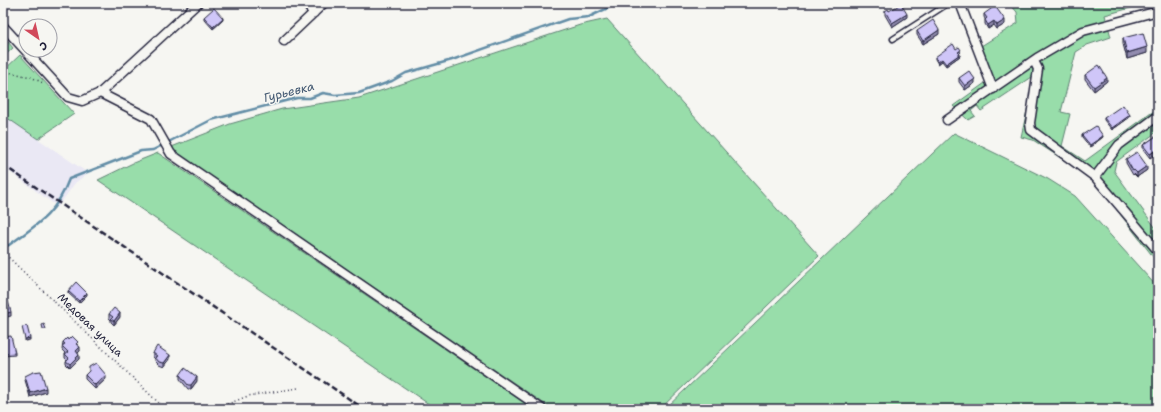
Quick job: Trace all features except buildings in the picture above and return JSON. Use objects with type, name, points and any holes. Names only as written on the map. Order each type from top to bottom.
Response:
[{"type":"street","points":[[3,26],[68,97],[82,101],[100,93],[198,3]]},
{"type":"street","points":[[305,3],[314,13]]},
{"type":"street","points":[[284,41],[324,3]]},
{"type":"street","points":[[960,3],[993,89]]},
{"type":"street","points":[[947,120],[1034,61],[1083,31],[1158,11]]},
{"type":"street","points":[[1034,61],[1038,69],[1030,123],[1031,130],[1095,177],[1158,251]]},
{"type":"street","points":[[100,93],[151,119],[171,154],[542,409]]},
{"type":"street","points":[[1095,177],[1120,145],[1158,116]]},
{"type":"lane","points":[[893,39],[949,3]]},
{"type":"path","name":"Медовая улица","points":[[3,252],[165,409]]},
{"type":"path","points":[[222,409],[223,406],[248,396],[298,388]]},
{"type":"shaded area","points":[[3,115],[88,173],[75,183],[58,207],[3,167]]},
{"type":"green space","points":[[1009,3],[1149,3],[1105,15],[1111,37],[1087,45],[1076,52],[1061,112],[1070,114],[1062,146],[1085,161],[1158,108],[1158,131],[1116,162],[1114,171],[1158,231],[1158,263],[1093,179],[1033,140],[1021,137],[1035,75],[981,111],[977,106],[971,111],[975,116],[968,120],[953,106],[992,78],[981,46],[1018,23],[1017,12]]},
{"type":"green space","points":[[607,19],[819,256],[660,409],[552,409],[169,148],[230,124],[282,109],[359,98],[580,25]]},
{"type":"green space","points":[[3,36],[13,48],[3,57]]},
{"type":"green space","points":[[18,57],[23,58],[74,114],[38,139],[3,115],[3,71]]},
{"type":"green space","points":[[954,133],[1048,179],[1075,196],[1158,288],[1158,409],[665,409]]},
{"type":"green space","points":[[158,153],[533,409],[436,409],[98,180]]},
{"type":"waterway","name":"Гурьевка","points":[[3,247],[9,245],[29,231],[52,210],[64,191],[69,179],[141,151],[153,150],[211,120],[297,98],[310,98],[323,93],[335,95],[359,93],[392,81],[406,73],[452,60],[568,19],[589,17],[614,5],[626,3]]},
{"type":"railway","points":[[3,165],[364,409]]}]
